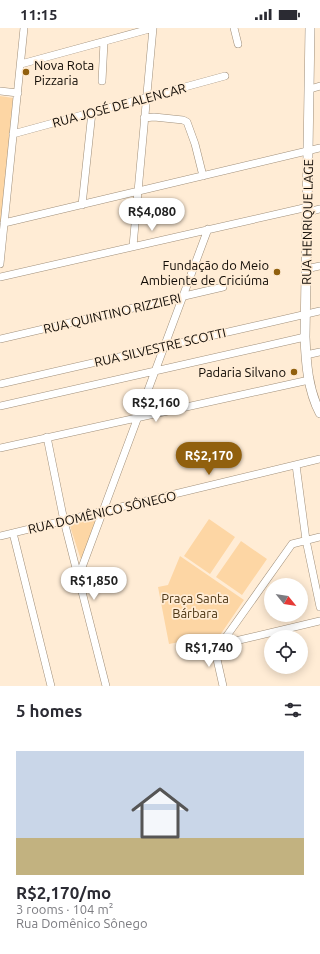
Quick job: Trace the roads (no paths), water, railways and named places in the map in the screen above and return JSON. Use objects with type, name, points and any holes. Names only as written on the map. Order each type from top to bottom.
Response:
[{"type":"main road","name":"RUA HENRIQUE LAGE","points":[[311,28],[305,337],[309,380],[318,403],[320,413]]},
{"type":"street","points":[[0,264],[24,28]]},
{"type":"street","points":[[21,64],[153,28],[133,246]]},
{"type":"street","points":[[234,28],[238,44]]},
{"type":"street","points":[[102,81],[104,42]]},
{"type":"street","name":"RUA JOSÉ DE ALENCAR","points":[[13,134],[225,76]]},
{"type":"street","points":[[310,89],[320,86]]},
{"type":"street","points":[[0,91],[18,93]]},
{"type":"street","points":[[82,205],[92,112]]},
{"type":"street","points":[[144,118],[154,117],[183,120],[187,122],[195,144],[203,176]]},
{"type":"street","points":[[4,223],[320,148]]},
{"type":"street","points":[[0,277],[208,229],[308,209],[320,209]]},
{"type":"street","points":[[78,578],[208,229]]},
{"type":"street","points":[[306,269],[320,266]]},
{"type":"street","name":"RUA QUINTINO RIZZIERI","points":[[0,339],[223,287]]},
{"type":"street","name":"RUA SILVESTRE SCOTTI","points":[[0,384],[320,311]]},
{"type":"street","points":[[0,406],[305,337]]},
{"type":"street","points":[[306,355],[320,352]]},
{"type":"street","points":[[0,448],[309,380]]},
{"type":"street","points":[[47,437],[64,521],[106,686]]},
{"type":"street","name":"RUA DOMÊNICO SÔNEGO","points":[[0,536],[320,460]]},
{"type":"street","points":[[296,465],[306,540],[320,607]]},
{"type":"street","points":[[14,532],[51,686]]},
{"type":"street","points":[[223,686],[217,645],[292,544],[320,537]]},
{"type":"street","points":[[217,645],[320,621]]},
{"type":"place","name":"Nova Rota Pizzaria","points":[[26,72]]},
{"type":"place","name":"Fundação do Meio Ambiente de Criciúma","points":[[277,272]]},
{"type":"place","name":"Padaria Silvano","points":[[294,372]]},
{"type":"park label","name":"Praça Santa Bárbara","points":[[195,606]]}]
